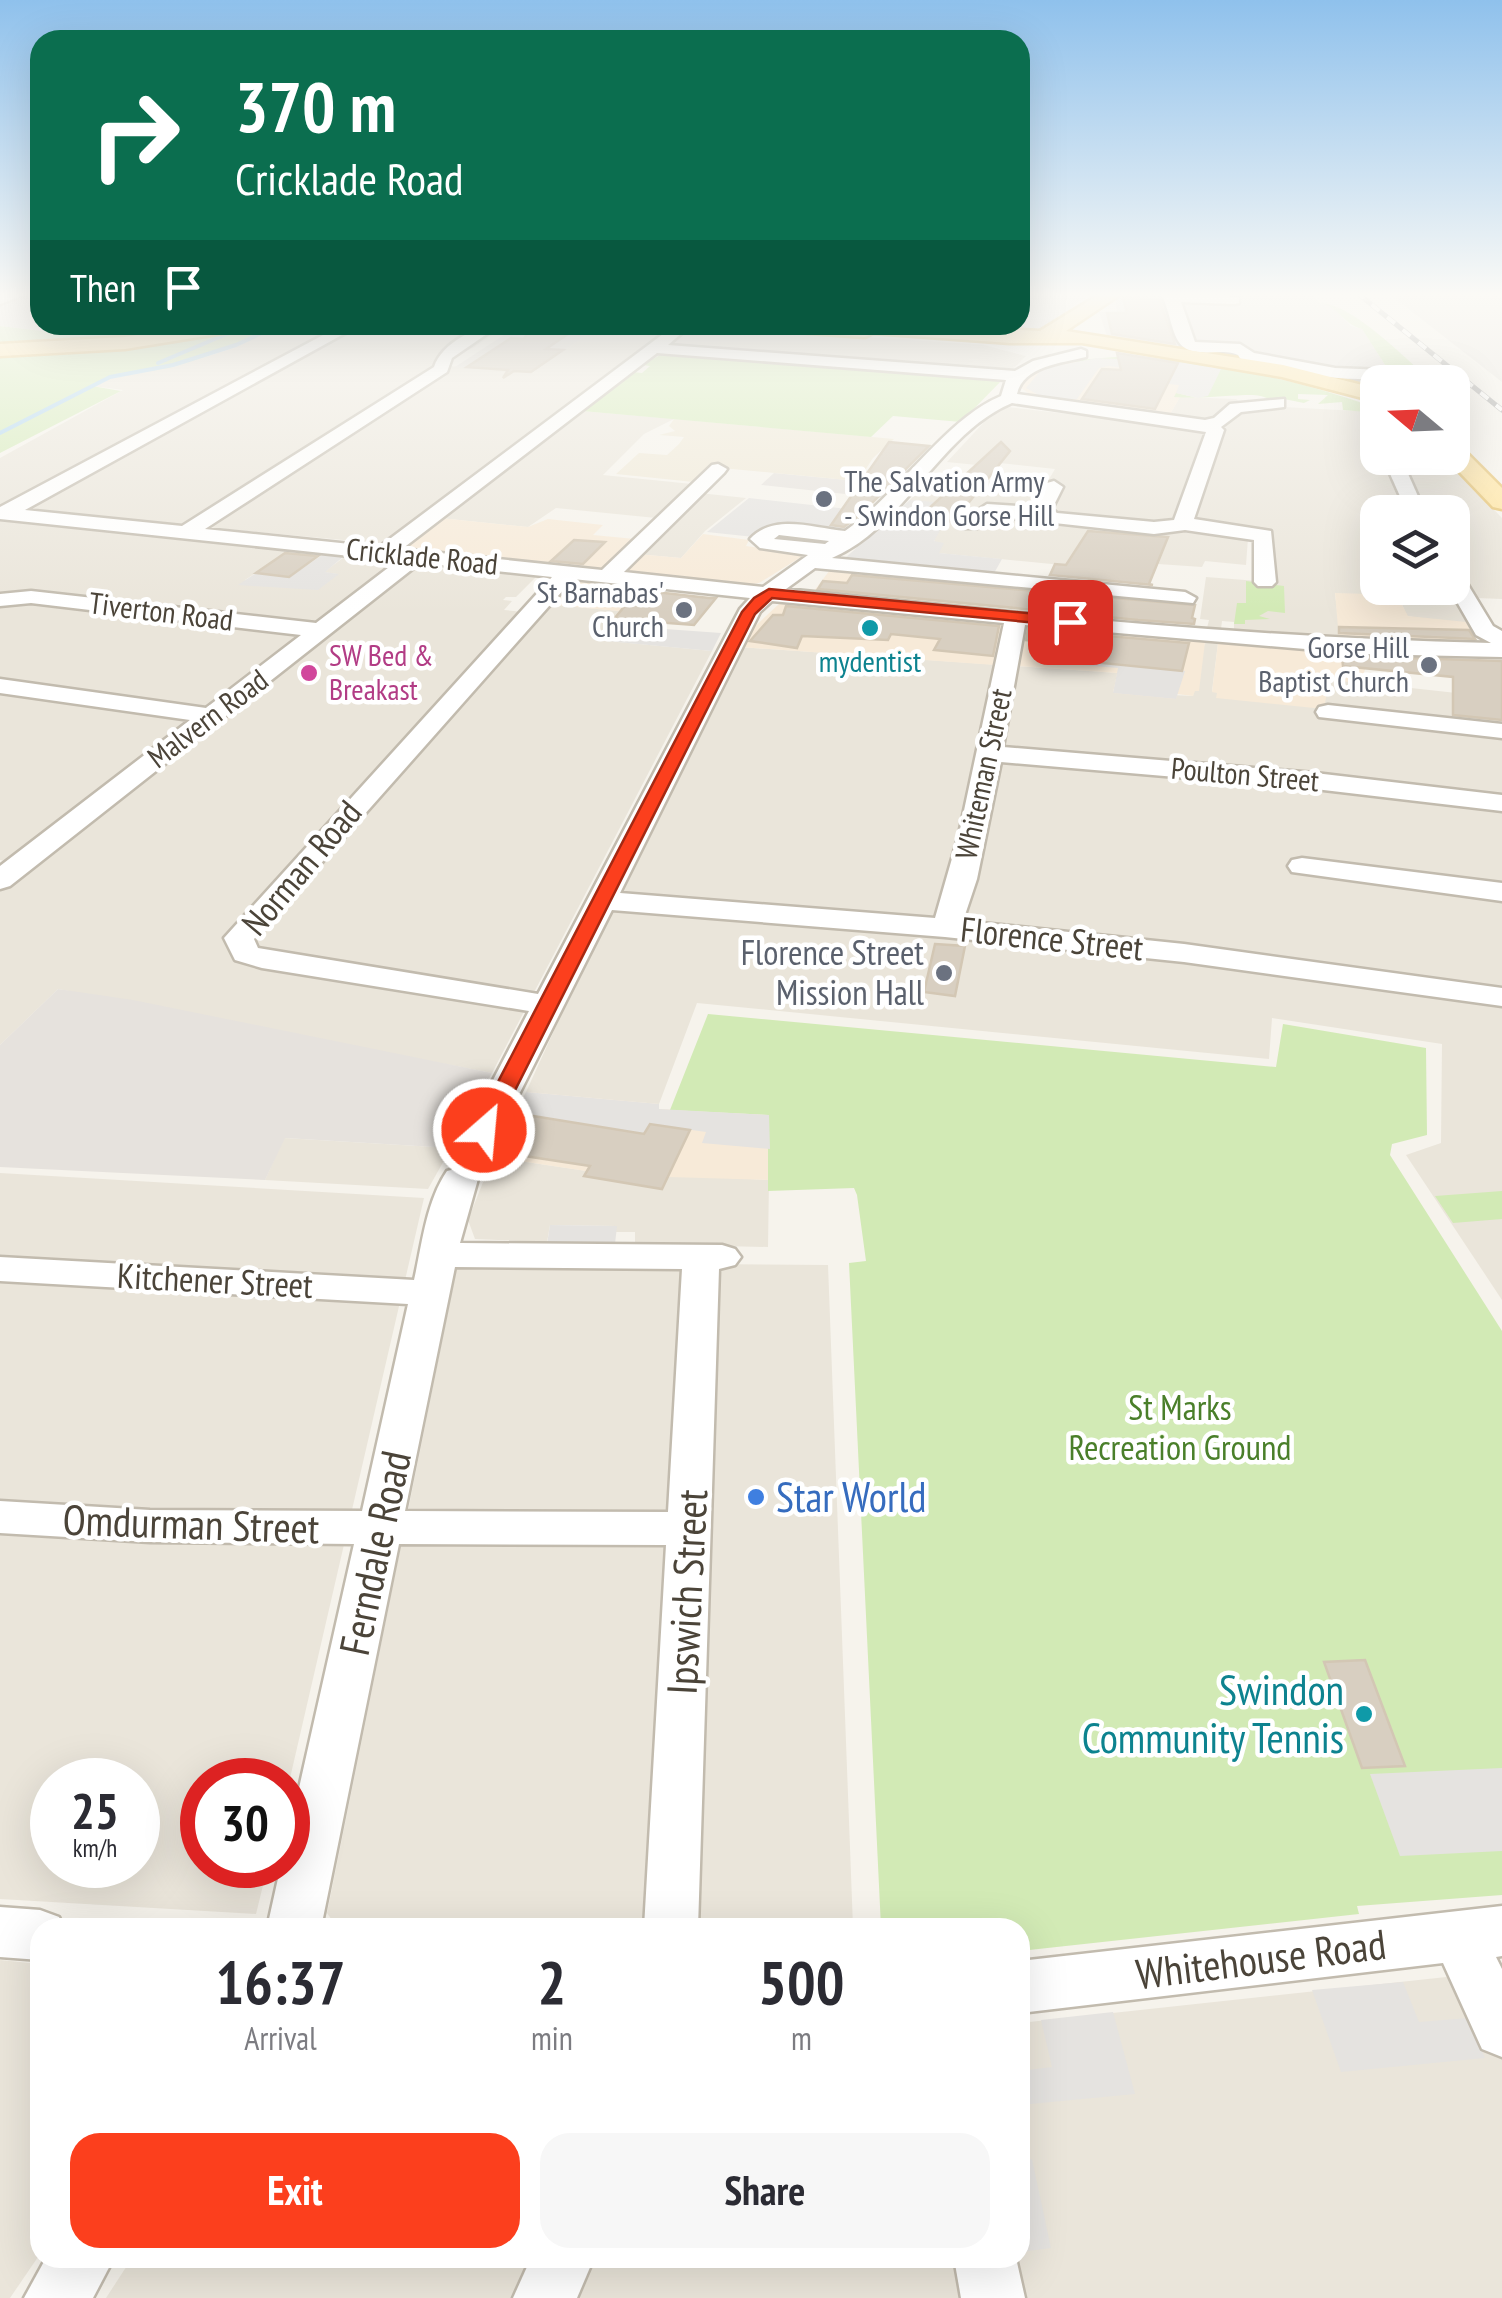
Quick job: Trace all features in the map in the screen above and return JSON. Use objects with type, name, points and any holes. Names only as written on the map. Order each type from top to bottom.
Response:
[{"type":"main road","points":[[1470,456],[1502,502]]},
{"type":"street","points":[[2,513],[214,399]]},
{"type":"street","points":[[184,533],[395,399]]},
{"type":"street","points":[[384,554],[586,399]]},
{"type":"street","points":[[484,1130],[749,612],[769,593],[852,538],[889,508],[982,409],[1007,399]]},
{"type":"street","points":[[1019,399],[1207,426],[1220,422],[1230,410],[1248,402],[1278,403]]},
{"type":"street","points":[[1178,526],[1215,434],[1207,426]]},
{"type":"street","points":[[608,576],[718,468]]},
{"type":"street","points":[[1043,513],[1054,487]]},
{"type":"street","points":[[970,524],[987,510],[1043,513],[1062,520],[1264,535],[1259,576]]},
{"type":"street","name":"Cricklade Road","points":[[2,513],[769,593],[1308,644],[1502,650]]},
{"type":"street","points":[[852,538],[775,529],[760,539],[822,556],[1168,597],[1179,571]]},
{"type":"street","name":"Malvern Road","points":[[0,880],[415,556]]},
{"type":"street","name":"Norman Road","points":[[548,1004],[262,959],[246,954],[239,944],[242,930],[568,572]]},
{"type":"street","name":"Tiverton Road","points":[[0,600],[31,596],[322,631]]},
{"type":"street","points":[[1470,605],[1484,630],[1502,640]]},
{"type":"street","name":"Whiteman Street","points":[[944,928],[950,924],[961,882],[1016,616]]},
{"type":"street","points":[[0,686],[212,716]]},
{"type":"street","points":[[1328,712],[1502,731]]},
{"type":"street","name":"Poulton Street","points":[[988,753],[1314,780],[1502,802]]},
{"type":"street","points":[[1302,866],[1502,892]]},
{"type":"street","name":"Florence Street","points":[[601,900],[944,928],[1222,958],[1502,996]]},
{"type":"street","name":"Ferndale Road","points":[[296,1918],[434,1274],[450,1204],[460,1179]]},
{"type":"street","name":"Ipswich Street","points":[[434,1274],[712,1258],[690,1529],[671,1918]]},
{"type":"street","name":"Kitchener Street","points":[[0,1269],[434,1274]]},
{"type":"street","name":"Omdurman Street","points":[[0,1517],[150,1526],[690,1529]]},
{"type":"street","points":[[0,1932],[30,1935]]},
{"type":"street","points":[[1480,1933],[1502,2030]]},
{"type":"street","name":"Whitehouse Road","points":[[1030,1986],[1480,1933]]},
{"type":"street","points":[[56,2298],[76,2268]]},
{"type":"street","points":[[545,2298],[558,2268]]},
{"type":"street","points":[[987,2268],[993,2298]]},
{"type":"shaded area","points":[[106,399],[579,399],[387,544],[0,508],[0,458]]},
{"type":"shaded area","points":[[1037,399],[1179,399],[1169,416]]},
{"type":"shaded area","points":[[1179,399],[1236,399],[1241,403],[1208,421],[1169,416]]},
{"type":"shaded area","points":[[999,406],[1204,430],[1176,520],[1139,529],[1248,538],[1246,565],[1205,561],[1202,567],[1158,564],[1154,574],[938,553],[933,536],[966,507],[910,500],[932,477],[1045,486],[1055,469],[947,462]]},
{"type":"shaded area","points":[[1283,407],[1360,411],[1360,475],[1460,475],[1502,518],[1502,599],[1470,598],[1470,495],[1360,495],[1360,596],[1335,593],[1340,637],[1234,629],[1234,622],[1222,621],[1221,629],[1207,628],[1209,620],[1200,619],[1206,577],[1271,582],[1270,536],[1260,528],[1193,522],[1228,421],[1238,412]]},
{"type":"shaded area","points":[[582,411],[674,419],[644,434],[603,475],[692,484],[656,518],[556,508],[528,527],[440,518]]},
{"type":"shaded area","points":[[674,419],[894,439],[873,458],[858,481],[711,467],[694,482],[616,474],[639,453],[667,455],[679,444],[684,437],[659,435],[675,431],[669,426]]},
{"type":"shaded area","points":[[871,467],[910,470],[882,498],[761,485],[774,473],[858,481]]},
{"type":"shaded area","points":[[699,493],[746,498],[705,531],[681,558],[637,554]]},
{"type":"shaded area","points":[[749,498],[866,511],[836,533],[780,527],[754,537],[707,532]]},
{"type":"shaded area","points":[[910,500],[935,502],[912,524],[941,529],[934,541],[944,543],[939,553],[1002,559],[993,575],[843,560]]},
{"type":"shaded area","points":[[0,518],[290,550],[245,580],[337,574],[324,572],[347,555],[539,574],[516,597],[503,600],[512,601],[504,610],[535,613],[544,604],[619,611],[597,640],[712,651],[492,1073],[58,989],[0,1045],[0,866],[5,861],[0,860]]},
{"type":"shaded area","points":[[440,518],[528,527],[548,519],[603,525],[593,535],[635,539],[604,569],[403,547]]},
{"type":"shaded area","points":[[703,534],[749,540],[746,546],[806,554],[759,583],[747,585],[624,572],[637,554],[681,558]]},
{"type":"shaded area","points":[[322,555],[343,557],[325,572],[339,574],[318,590],[238,585],[256,573],[290,577]]},
{"type":"shaded area","points":[[833,566],[996,582],[983,608],[814,591]]},
{"type":"shaded area","points":[[573,579],[641,585],[619,611],[544,604]]},
{"type":"shaded area","points":[[1335,593],[1360,594],[1360,605],[1402,605],[1408,616],[1466,622],[1478,644],[1339,639]]},
{"type":"shaded area","points":[[793,602],[1003,624],[995,665],[739,647],[779,604]]},
{"type":"shaded area","points":[[1402,605],[1456,605],[1466,622],[1449,622],[1407,616]]},
{"type":"shaded area","points":[[1027,624],[1205,642],[1199,691],[1193,696],[1177,694],[1176,699],[1113,693],[1117,673],[1017,666]]},
{"type":"shaded area","points":[[651,628],[721,633],[712,651],[596,640],[625,638]]},
{"type":"shaded area","points":[[1205,642],[1218,643],[1212,691],[1217,692],[1217,697],[1329,679],[1502,698],[1502,1300],[1406,1155],[1441,1143],[1442,1044],[1272,1018],[1269,1059],[697,1003],[659,1104],[526,1092],[616,895],[739,647],[1118,673],[1113,692],[1193,696]]},
{"type":"shaded area","points":[[1218,643],[1369,656],[1361,683],[1329,680],[1324,709],[1216,698],[1217,693],[1212,692]]},
{"type":"shaded area","points":[[1072,660],[1185,671],[1176,699],[1113,693],[1118,668],[1070,664]]},
{"type":"shaded area","points":[[58,989],[133,1000],[492,1073],[451,1148],[285,1138],[265,1180],[0,1167],[0,1045]]},
{"type":"shaded area","points":[[526,1092],[659,1104],[659,1109],[769,1115],[769,1180],[668,1177],[662,1189],[584,1176],[586,1171],[493,1157]]},
{"type":"shaded area","points":[[526,1092],[659,1104],[659,1109],[769,1115],[770,1149],[702,1143],[706,1132],[650,1124],[644,1134],[516,1113]]},
{"type":"shaded area","points":[[284,1138],[451,1148],[428,1189],[265,1180]]},
{"type":"shaded area","points":[[493,1157],[587,1171],[769,1180],[768,1247],[635,1244],[635,1232],[616,1232],[616,1226],[550,1225],[547,1242],[475,1239],[468,1220]]},
{"type":"shaded area","points":[[0,1173],[424,1198],[295,1758],[180,1758],[180,1888],[262,1888],[256,1914],[0,1899]]},
{"type":"shaded area","points":[[550,1225],[617,1226],[615,1244],[547,1244]]},
{"type":"shaded area","points":[[458,1262],[828,1265],[853,1918],[330,1918],[327,1913]]},
{"type":"shaded area","points":[[1502,1768],[1502,1851],[1400,1856],[1370,1774]]},
{"type":"shaded area","points":[[0,1960],[30,1963],[30,2268],[10,2298],[0,2298]]},
{"type":"shaded area","points":[[1502,1971],[1502,2298],[106,2298],[126,2268],[1030,2268],[1030,2022]]},
{"type":"shaded area","points":[[1403,1982],[1419,2022],[1468,2018],[1485,2058],[1341,2072],[1312,1990]]},
{"type":"shaded area","points":[[1113,2012],[1135,2094],[1030,2104],[1030,2070],[1052,2067],[1041,2020]]},
{"type":"shaded area","points":[[1030,2159],[1051,2248],[1030,2251]]},
{"type":"green space","points":[[0,399],[105,399],[0,453]]},
{"type":"green space","points":[[597,399],[983,399],[961,422],[893,416],[871,437],[582,411]]},
{"type":"green space","points":[[1323,399],[1351,399],[1360,402],[1360,412],[1343,410],[1342,402],[1318,404]]},
{"type":"green space","points":[[1246,581],[1284,586],[1285,613],[1268,611],[1259,616],[1270,619],[1234,624],[1237,603],[1246,603]]},
{"type":"green space","name":"St Marks Recreation Ground","points":[[708,1014],[1276,1067],[1283,1024],[1426,1048],[1427,1135],[1392,1144],[1390,1155],[1502,1331],[1502,1895],[1357,1906],[1359,1914],[1030,1950],[1030,1918],[881,1918],[849,1263],[866,1261],[857,1195],[854,1188],[768,1191],[768,1115],[670,1110]]},
{"type":"green space","points":[[1502,1191],[1502,1219],[1453,1223],[1435,1196]]},
{"type":"building","points":[[1084,399],[1160,399],[1155,409]]},
{"type":"building","points":[[889,442],[929,446],[861,514],[844,527],[831,525]]},
{"type":"building","points":[[1001,442],[1010,451],[966,506],[942,528],[912,524]]},
{"type":"building","points":[[1088,531],[1168,537],[1149,584],[1153,585],[1050,575],[1055,564],[1066,565]]},
{"type":"building","points":[[574,540],[605,542],[583,564],[551,561]]},
{"type":"building","points":[[285,553],[318,556],[289,577],[256,573]]},
{"type":"building","points":[[852,575],[1195,605],[1195,619],[1194,624],[1138,620],[818,589],[823,581],[847,583]]},
{"type":"building","points":[[638,590],[716,598],[694,625],[642,621],[631,625],[614,619]]},
{"type":"building","points":[[786,606],[999,626],[993,656],[934,650],[940,639],[891,634],[888,640],[802,636],[797,648],[750,641],[773,615],[783,615]]},
{"type":"building","points":[[1339,627],[1469,630],[1475,639],[1339,633]]},
{"type":"building","points":[[1028,629],[1189,643],[1182,671],[1072,660],[1078,644],[1026,640]]},
{"type":"building","points":[[1342,656],[1502,661],[1502,720],[1453,715],[1453,677],[1343,666]]},
{"type":"building","name":"Florence Street Mission Hall","points":[[935,944],[965,946],[955,996],[924,992]]},
{"type":"building","points":[[527,1115],[644,1134],[650,1124],[690,1130],[662,1189],[584,1176],[590,1166],[504,1153]]},
{"type":"building","name":"Swindon Community Tennis","points":[[1365,1660],[1405,1766],[1362,1768],[1324,1662]]},
{"type":"waterway","points":[[0,433],[66,399]]},
{"type":"railway","points":[[1489,399],[1502,410]]},
{"type":"place","name":"The Salvation Army - Swindon Gorse Hill","points":[[824,499]]},
{"type":"place","name":"St Barnabas' Church","points":[[684,610]]},
{"type":"place","name":"mydentist","points":[[870,628]]},
{"type":"place","name":"Gorse Hill Baptist Church","points":[[1429,665]]},
{"type":"place","name":"SW Bed & Breakast","points":[[309,673]]},
{"type":"place","name":"Florence Street Mission Hall","points":[[944,973]]},
{"type":"place","name":"Star World","points":[[756,1497]]},
{"type":"place","name":"Swindon Community Tennis","points":[[1364,1714]]},
{"type":"route","points":[[484,1130],[749,612],[759,601],[769,593],[1070,622]]}]
